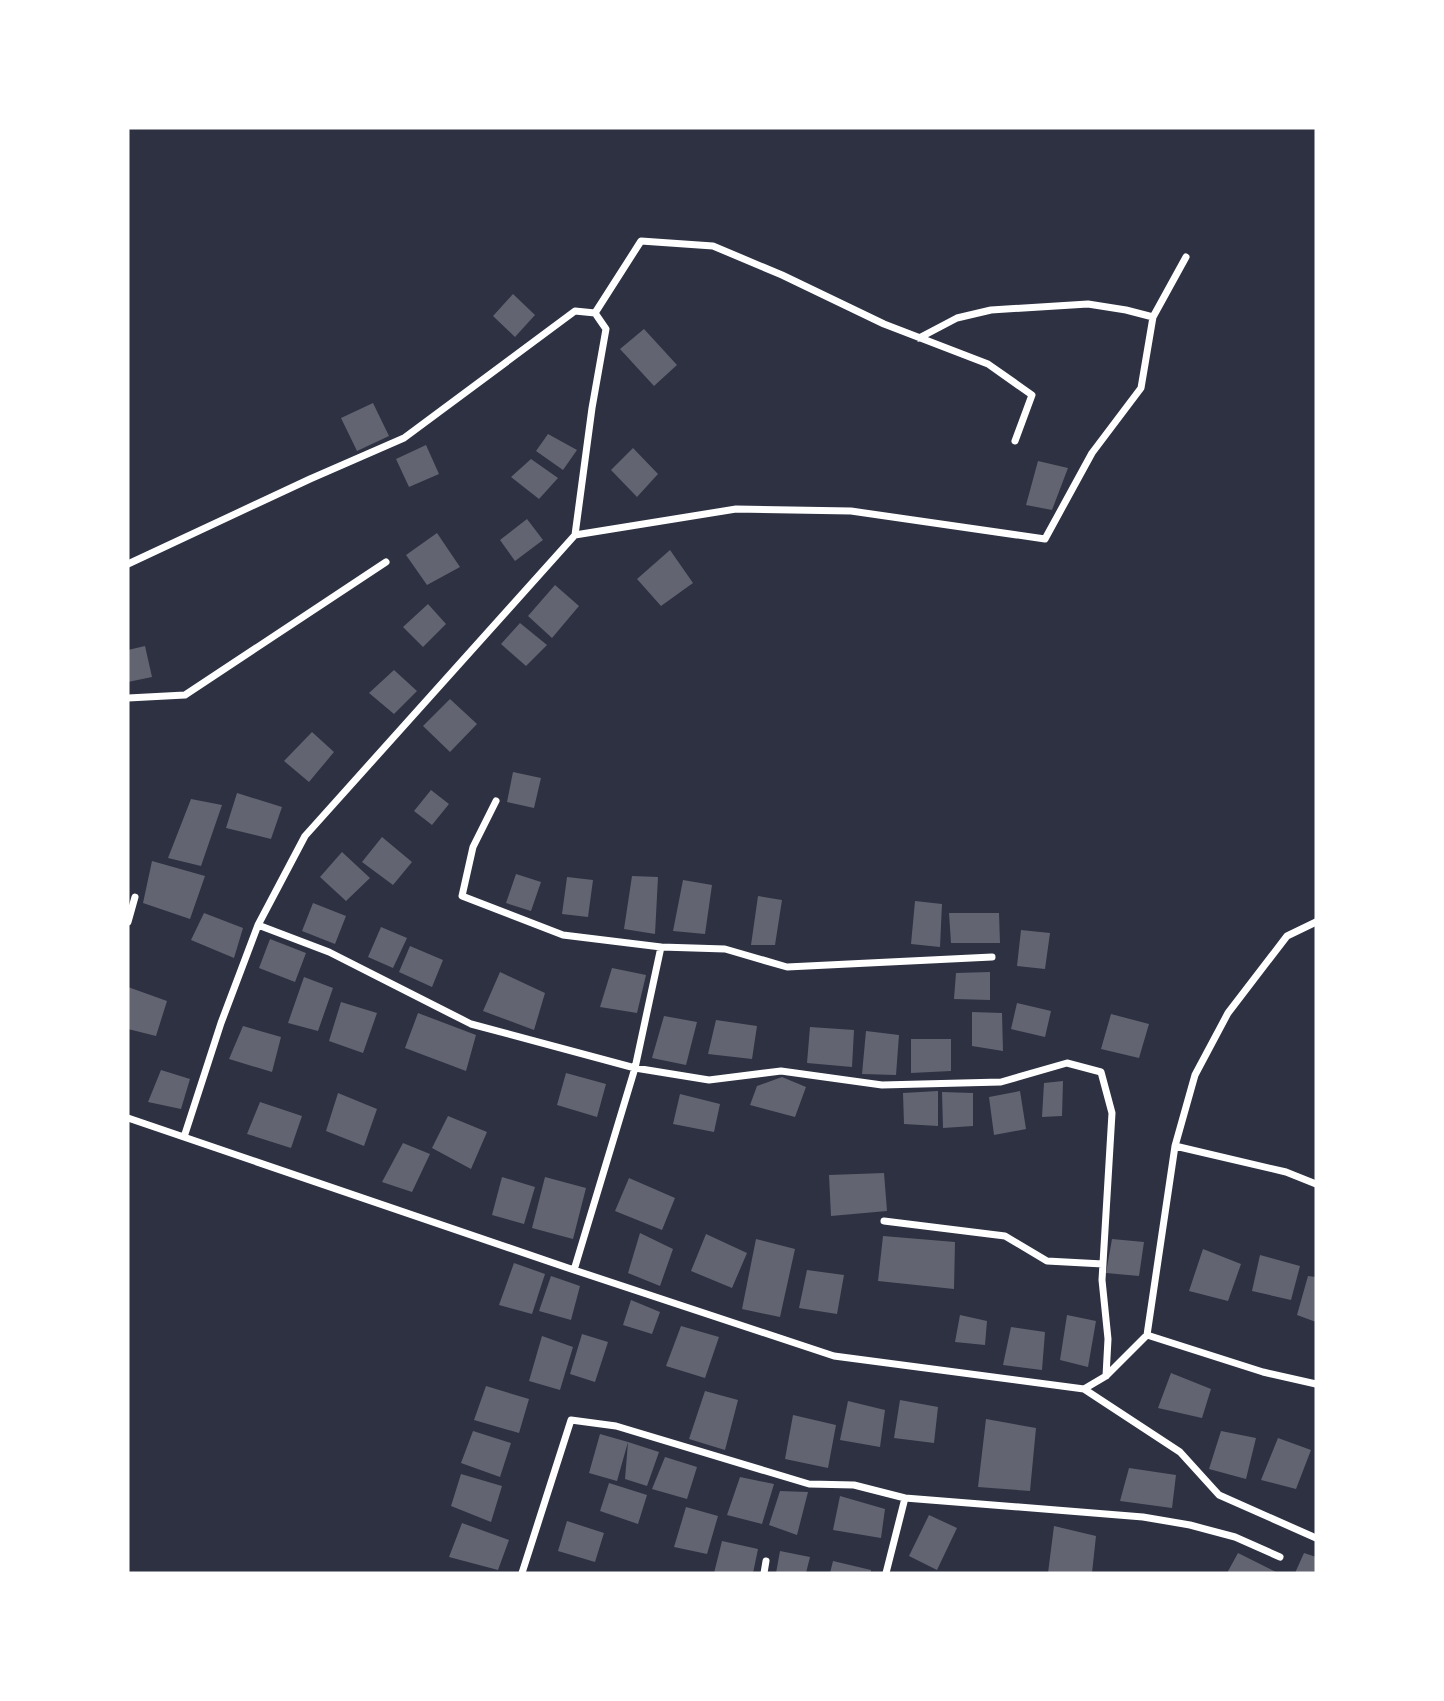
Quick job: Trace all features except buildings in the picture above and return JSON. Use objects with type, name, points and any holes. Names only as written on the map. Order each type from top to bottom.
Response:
[{"type":"street","points":[[595,313],[641,241],[713,246],[782,275],[884,324],[988,364],[1032,395],[1015,441]]},
{"type":"street","points":[[575,535],[736,509],[851,511],[1045,538],[1092,453],[1141,388],[1153,317],[1186,257]]},
{"type":"street","points":[[919,338],[957,318],[991,310],[1087,304],[1153,317]]},
{"type":"street","points":[[128,564],[404,438],[575,311],[595,313],[606,329],[575,535],[305,836],[258,925],[221,1023],[184,1137]]},
{"type":"street","points":[[128,698],[185,695],[386,562]]},
{"type":"street","points":[[496,801],[473,847],[462,896],[563,936],[661,947],[725,949],[788,967],[992,957]]},
{"type":"street","points":[[128,922],[135,897]]},
{"type":"street","points":[[1083,1389],[1106,1376],[1147,1335],[1175,1146],[1195,1075],[1228,1013],[1287,936],[1316,922]]},
{"type":"street","points":[[258,925],[329,952],[471,1024],[635,1068],[709,1080],[780,1071],[882,1086],[1001,1082],[1067,1063],[1101,1072],[1112,1113],[1102,1280],[1108,1339],[1106,1376]]},
{"type":"street","points":[[573,1270],[635,1068],[661,947]]},
{"type":"street","points":[[128,1118],[834,1356],[1083,1389],[1180,1452],[1219,1494],[1316,1538]]},
{"type":"street","points":[[1175,1146],[1286,1172],[1316,1184]]},
{"type":"street","points":[[884,1221],[1005,1236],[1047,1261],[1103,1264]]},
{"type":"street","points":[[1147,1335],[1263,1372],[1316,1384]]},
{"type":"street","points":[[522,1573],[571,1420],[616,1426],[809,1484],[854,1485],[905,1499],[1143,1517],[1190,1525],[1235,1537],[1280,1557]]},
{"type":"street","points":[[886,1573],[905,1499]]},
{"type":"street","points":[[764,1573],[766,1561]]}]
